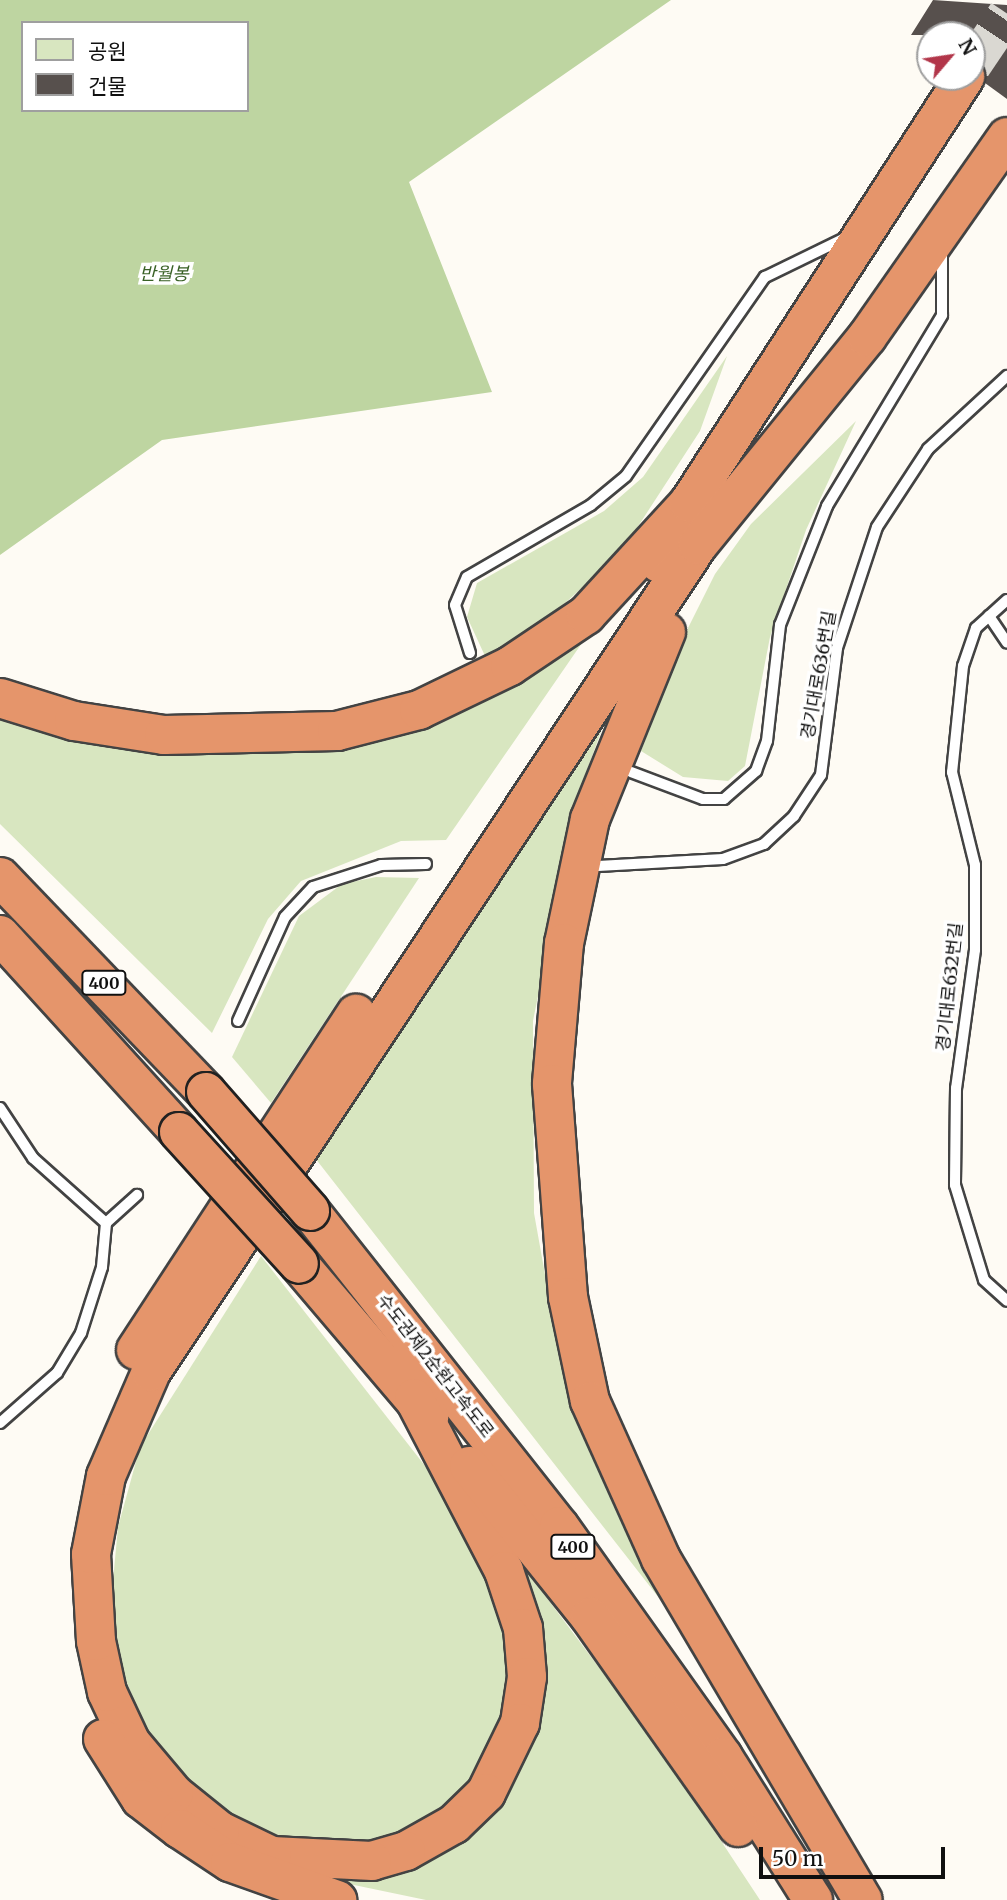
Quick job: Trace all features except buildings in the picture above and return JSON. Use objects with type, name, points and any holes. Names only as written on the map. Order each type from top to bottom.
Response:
[{"type":"highway","points":[[863,1900],[660,1559],[590,1401],[558,1210],[552,1084],[564,943],[590,819],[704,514],[869,229],[956,91]]},
{"type":"highway","points":[[0,698],[74,721],[164,735],[337,731],[419,710],[510,666],[586,615],[704,514],[867,337],[942,222],[1007,136]]},
{"type":"highway","points":[[414,1398],[505,1570],[523,1628],[527,1677],[520,1723],[486,1793],[454,1824],[406,1851],[372,1861],[272,1856],[220,1831],[174,1794],[131,1743],[107,1692],[96,1641],[91,1554],[106,1476],[151,1372],[406,981],[698,545],[704,514]]},
{"type":"highway","points":[[337,1900],[230,1862],[141,1799],[113,1759],[89,1711],[73,1646],[69,1578],[83,1468],[158,1314],[677,536],[704,514]]},
{"type":"highway","name":"수도권제2순환고속도로","points":[[0,877],[206,1091],[310,1211],[559,1526],[723,1758],[813,1900]]},
{"type":"highway","name":"수도권제2순환고속도로","points":[[0,935],[299,1264],[414,1398],[590,1617],[786,1900]]},
{"type":"lane","points":[[631,772],[703,799],[724,799],[756,771],[767,741],[780,625],[827,506],[942,314],[942,222]]},
{"type":"lane","points":[[470,653],[455,605],[467,577],[591,505],[626,476],[765,277],[869,229]]},
{"type":"lane","name":"경기대로636번길","points":[[598,866],[723,859],[765,844],[794,816],[821,775],[837,648],[877,527],[928,449],[1007,376]]},
{"type":"lane","points":[[1007,600],[989,616],[1007,643]]},
{"type":"lane","name":"경기대로632번길","points":[[989,616],[976,628],[963,666],[952,772],[975,865],[975,950],[956,1088],[955,1185],[984,1280],[1007,1301]]},
{"type":"lane","points":[[238,1021],[285,917],[313,887],[381,865],[426,864]]},
{"type":"lane","points":[[0,1108],[33,1158],[106,1223]]},
{"type":"lane","points":[[0,1423],[57,1373],[81,1333],[102,1267],[106,1223],[137,1195]]},
{"type":"green space","name":"반월봉","points":[[0,0],[671,0],[409,182],[492,392],[162,440],[0,555]]},
{"type":"green space","points":[[727,356],[700,431],[622,551],[539,627],[485,656],[467,617],[477,583],[604,511],[643,477]]},
{"type":"green space","points":[[856,421],[806,530],[770,637],[745,766],[728,781],[683,777],[641,751],[683,638],[715,574],[751,524]]},
{"type":"green space","points":[[593,627],[446,840],[401,841],[301,881],[268,919],[212,1033],[0,824],[0,713],[312,746]]},
{"type":"green space","points":[[606,718],[579,792],[533,1021],[534,1213],[560,1358],[592,1457],[659,1598],[315,1158]]},
{"type":"green space","points":[[376,877],[419,878],[271,1103],[232,1057],[299,916],[342,884]]},
{"type":"green space","points":[[261,1256],[458,1508],[486,1564],[510,1654],[500,1738],[476,1779],[411,1833],[365,1846],[285,1839],[227,1815],[151,1741],[120,1666],[111,1602],[118,1527],[140,1447]]},
{"type":"green space","points":[[523,1566],[663,1753],[760,1900],[426,1900],[306,1875],[467,1831],[538,1624]]},
{"type":"tunnel","points":[[986,45],[1007,14]]}]
